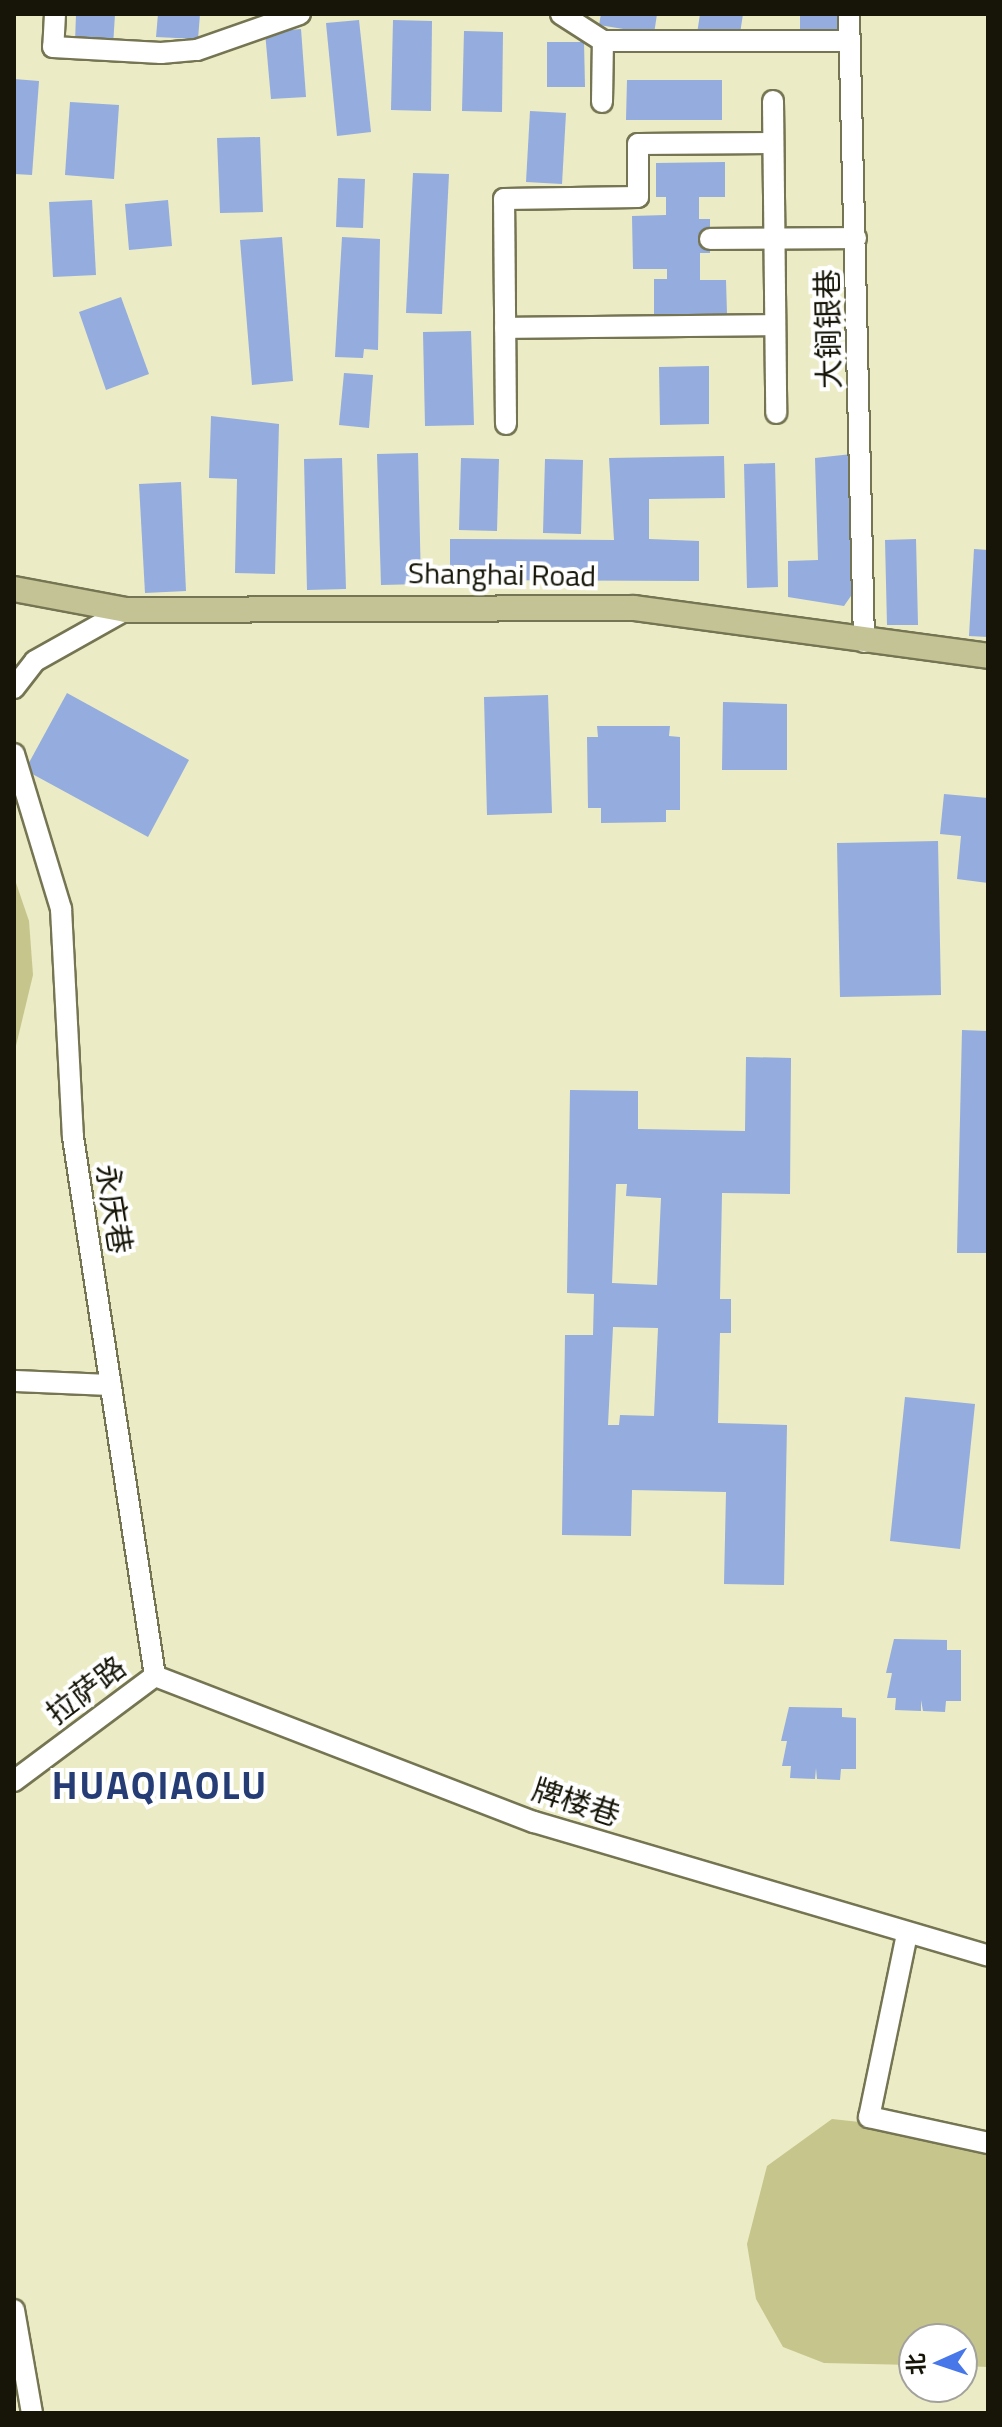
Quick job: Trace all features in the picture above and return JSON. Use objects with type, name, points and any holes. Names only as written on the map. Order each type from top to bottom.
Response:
[{"type":"main road","name":"Shanghai Road","points":[[14,589],[126,610],[634,608],[864,642],[988,656]]},
{"type":"street","points":[[55,14],[53,47],[161,53],[197,50],[300,14]]},
{"type":"street","points":[[561,14],[603,41],[850,41]]},
{"type":"street","name":"大锏银巷","points":[[849,14],[864,642]]},
{"type":"street","points":[[602,102],[603,41]]},
{"type":"street","points":[[773,101],[776,413]]},
{"type":"street","points":[[506,424],[504,199],[638,197],[638,144],[773,143]]},
{"type":"street","points":[[710,239],[856,238]]},
{"type":"street","points":[[505,328],[775,325]]},
{"type":"street","points":[[14,688],[35,661],[126,610]]},
{"type":"street","name":"永庆巷","points":[[14,754],[61,909],[73,1137],[155,1676]]},
{"type":"street","points":[[14,1381],[111,1385]]},
{"type":"street","name":"拉萨路","points":[[14,1781],[155,1676]]},
{"type":"street","name":"牌楼巷","points":[[155,1676],[534,1822],[988,1956]]},
{"type":"street","points":[[907,1934],[869,2117],[988,2143]]},
{"type":"street","points":[[14,2310],[32,2413]]},
{"type":"green space","points":[[14,877],[29,921],[33,975],[14,1054]]},
{"type":"green space","points":[[832,2119],[988,2136],[988,2367],[978,2367],[978,2323],[898,2323],[898,2365],[824,2363],[783,2347],[756,2299],[747,2244],[767,2166]]},
{"type":"building","points":[[76,14],[115,14],[113,46],[75,43]]},
{"type":"building","points":[[158,14],[200,14],[198,39],[156,37]]},
{"type":"building","points":[[601,14],[657,14],[654,34],[599,25]]},
{"type":"building","points":[[700,14],[743,14],[739,40],[697,34]]},
{"type":"building","points":[[800,14],[843,14],[842,36],[800,35]]},
{"type":"building","points":[[359,20],[371,132],[337,136],[326,23]]},
{"type":"building","points":[[393,20],[432,21],[431,111],[391,110]]},
{"type":"building","points":[[301,29],[306,97],[271,99],[265,32]]},
{"type":"building","points":[[464,31],[503,32],[502,112],[462,111]]},
{"type":"building","points":[[547,42],[584,42],[585,87],[547,87]]},
{"type":"building","points":[[14,79],[39,81],[32,175],[14,174]]},
{"type":"building","points":[[627,80],[722,80],[722,120],[626,120]]},
{"type":"building","points":[[70,102],[119,105],[114,179],[65,175]]},
{"type":"building","points":[[530,111],[566,113],[562,184],[526,182]]},
{"type":"building","points":[[260,137],[263,212],[220,213],[217,138]]},
{"type":"building","points":[[725,162],[725,197],[699,197],[699,219],[710,219],[710,253],[700,253],[700,280],[726,280],[727,314],[654,315],[654,279],[667,279],[667,269],[633,269],[632,216],[666,215],[666,197],[656,197],[656,163]]},
{"type":"building","points":[[413,173],[449,174],[442,314],[406,313]]},
{"type":"building","points":[[338,178],[365,179],[363,228],[336,227]]},
{"type":"building","points":[[92,200],[96,275],[53,277],[49,202]]},
{"type":"building","points":[[168,200],[172,246],[129,250],[125,204]]},
{"type":"building","points":[[282,237],[293,381],[252,385],[240,240]]},
{"type":"building","points":[[342,237],[380,239],[378,350],[364,349],[363,358],[335,357]]},
{"type":"building","points":[[121,297],[149,374],[106,390],[79,312]]},
{"type":"building","points":[[471,331],[474,425],[425,426],[423,332]]},
{"type":"building","points":[[709,366],[709,424],[660,425],[659,367]]},
{"type":"building","points":[[344,373],[373,375],[369,428],[339,425]]},
{"type":"building","points":[[211,416],[279,424],[275,574],[235,573],[237,479],[209,478]]},
{"type":"building","points":[[418,453],[421,584],[381,585],[377,454]]},
{"type":"building","points":[[852,454],[853,593],[844,606],[788,597],[788,561],[818,560],[815,458]]},
{"type":"building","points":[[724,456],[725,498],[649,499],[649,539],[699,541],[699,581],[450,580],[450,539],[614,540],[609,458]]},
{"type":"building","points":[[342,458],[346,589],[307,590],[304,459]]},
{"type":"building","points":[[461,458],[499,459],[497,531],[459,530]]},
{"type":"building","points":[[545,459],[583,460],[581,534],[543,533]]},
{"type":"building","points":[[775,463],[778,587],[747,588],[744,464]]},
{"type":"building","points":[[181,482],[186,591],[145,593],[139,484]]},
{"type":"building","points":[[916,539],[918,625],[887,625],[885,540]]},
{"type":"building","points":[[974,549],[988,550],[988,637],[969,636]]},
{"type":"building","points":[[67,693],[189,760],[148,837],[25,770]]},
{"type":"building","points":[[548,695],[552,813],[487,815],[484,697]]},
{"type":"building","points":[[723,702],[787,704],[787,770],[722,770]]},
{"type":"building","points":[[597,726],[670,726],[669,736],[680,737],[680,810],[666,810],[666,822],[601,823],[601,808],[588,808],[587,737],[598,737]]},
{"type":"building","points":[[944,794],[988,798],[988,883],[957,879],[961,836],[940,834]]},
{"type":"building","points":[[938,841],[941,995],[840,997],[837,843]]},
{"type":"building","points":[[962,1030],[988,1031],[988,1253],[957,1253]]},
{"type":"building","points":[[746,1057],[791,1058],[790,1194],[722,1193],[720,1299],[731,1299],[731,1333],[720,1333],[718,1423],[787,1425],[784,1585],[724,1584],[726,1492],[632,1490],[631,1536],[562,1535],[565,1335],[593,1335],[594,1294],[567,1293],[570,1090],[638,1091],[638,1129],[745,1131]],"holes":[[[616,1184],[627,1184],[626,1196],[661,1198],[657,1285],[612,1283]],[[613,1327],[658,1328],[654,1416],[620,1415],[619,1425],[608,1425]]]},
{"type":"building","points":[[905,1397],[975,1404],[960,1549],[890,1541]]},
{"type":"building","points":[[894,1639],[947,1640],[947,1650],[961,1650],[961,1701],[946,1701],[945,1712],[923,1711],[921,1700],[921,1711],[895,1710],[896,1698],[887,1698],[892,1673],[886,1673]]},
{"type":"building","points":[[789,1707],[842,1708],[842,1717],[856,1718],[856,1769],[841,1769],[840,1780],[817,1779],[816,1768],[815,1779],[790,1778],[791,1766],[782,1766],[787,1741],[781,1741]]},
{"type":"district","name":"HUAQIAOLU","points":[[160,1786]]}]
